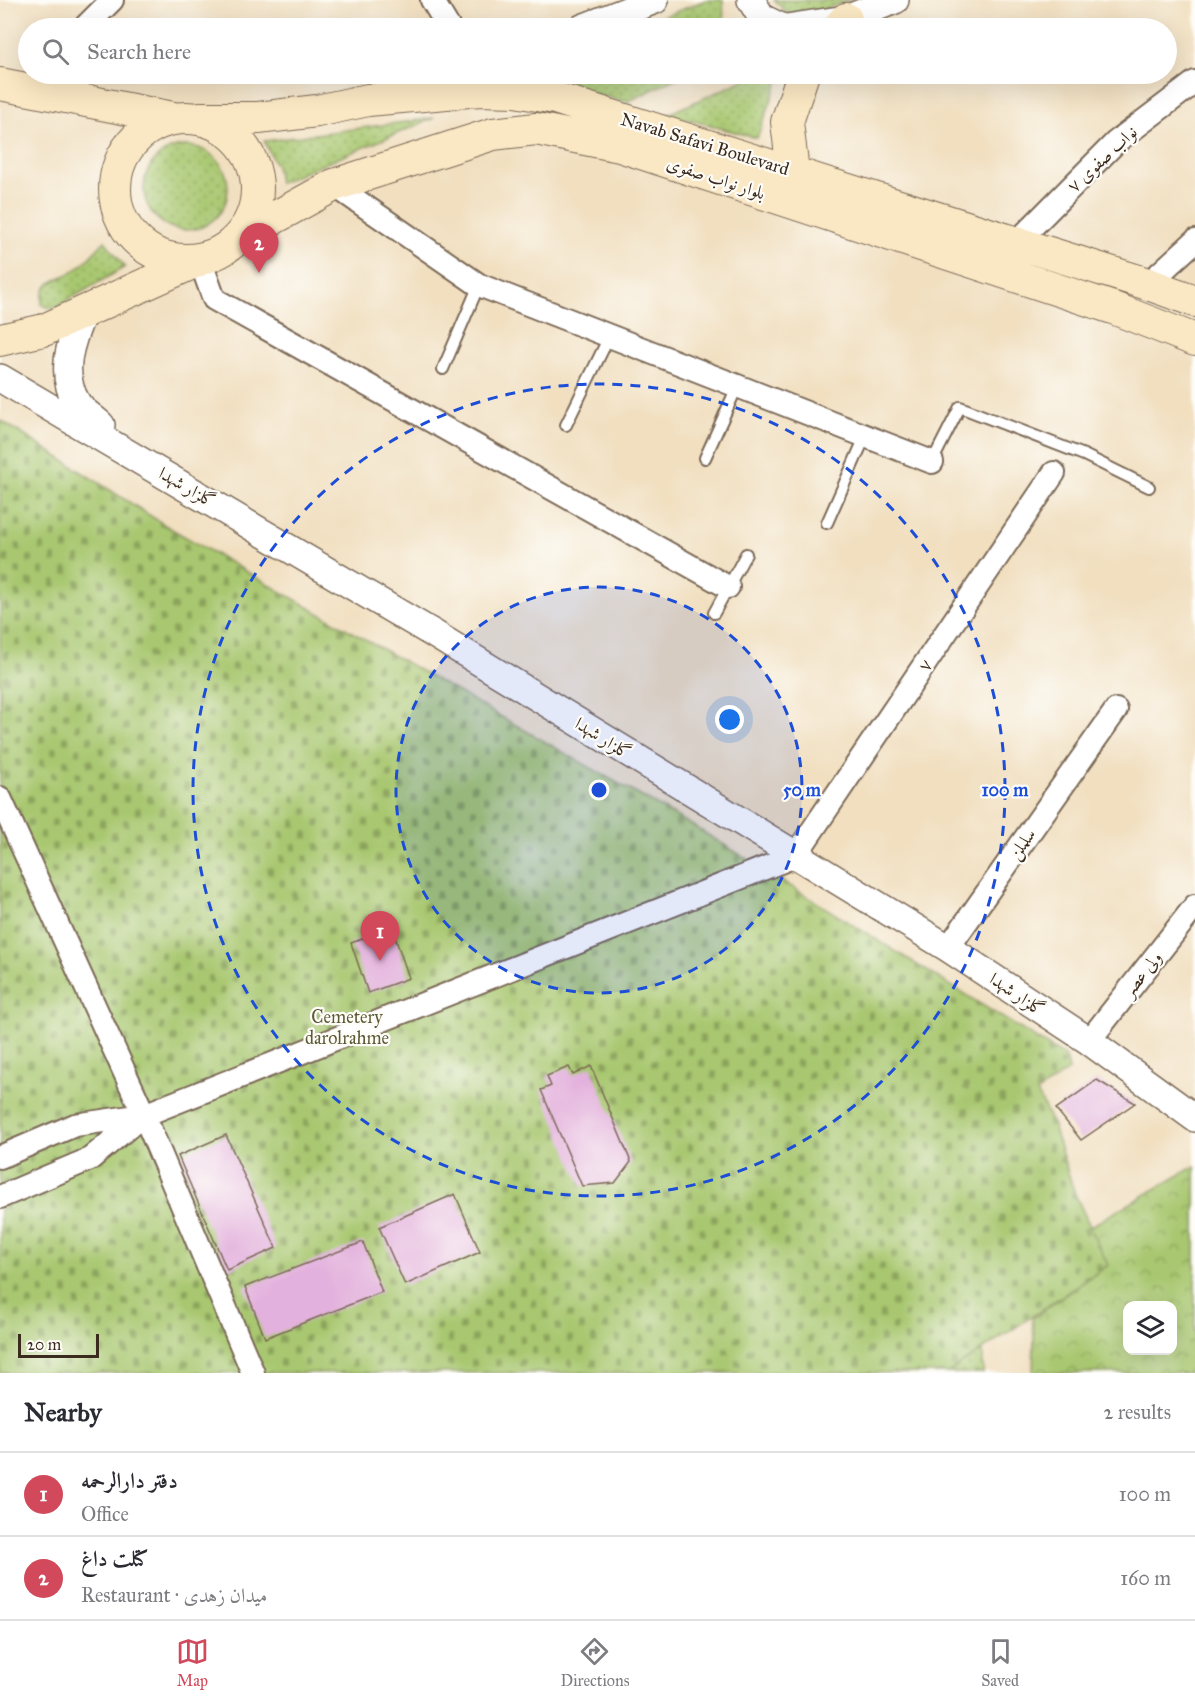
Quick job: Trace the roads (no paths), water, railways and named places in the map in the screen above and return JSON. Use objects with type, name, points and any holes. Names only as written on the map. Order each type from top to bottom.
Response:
[{"type":"main road","points":[[0,84],[220,126],[238,139],[250,156],[257,177],[257,200],[251,220],[238,238],[221,252],[44,330],[0,340]]},
{"type":"main road","points":[[793,172],[788,122],[800,84]]},
{"type":"main road","name":"Navab Safavi Boulevard","points":[[186,118],[258,118],[317,111],[368,100],[480,90],[515,91],[555,98],[1148,284],[1195,302]]},
{"type":"main road","points":[[186,118],[152,126],[134,140],[121,159],[115,180],[116,203],[123,224],[137,242],[156,254],[177,260],[200,260]]},
{"type":"main road","name":"بلوار نواب صفوی","points":[[238,238],[334,185],[493,134],[536,129],[620,146],[1113,308],[1195,340]]},
{"type":"street","points":[[94,18],[112,0]]},
{"type":"street","points":[[432,0],[443,18]]},
{"type":"street","points":[[608,18],[656,0]]},
{"type":"street","points":[[751,0],[762,18]]},
{"type":"street","points":[[856,18],[896,0]]},
{"type":"street","name":"نواب صفوی ۷","points":[[1016,243],[1116,142],[1195,82]]},
{"type":"street","points":[[430,93],[448,84]]},
{"type":"street","points":[[334,185],[479,285],[932,462]]},
{"type":"street","points":[[1148,284],[1195,241]]},
{"type":"street","points":[[200,260],[214,299],[728,587]]},
{"type":"street","points":[[82,313],[73,335],[67,360],[70,387],[78,405],[110,432],[216,504]]},
{"type":"street","name":"گلزار شهدا","points":[[0,378],[434,634],[948,948],[1193,1112]]},
{"type":"street","name":"۷","points":[[795,856],[1054,473]]},
{"type":"street","name":"سلملن","points":[[948,948],[1116,710]]},
{"type":"street","points":[[0,798],[144,1115],[253,1373]]},
{"type":"street","points":[[0,1157],[75,1125],[144,1115],[795,856]]},
{"type":"street","name":"ولی عصر","points":[[1089,1041],[1195,906]]},
{"type":"street","points":[[0,1197],[90,1159],[144,1115]]},
{"type":"lane","points":[[443,369],[479,285]]},
{"type":"lane","points":[[566,425],[609,337]]},
{"type":"lane","points":[[705,458],[736,387]]},
{"type":"lane","points":[[932,462],[960,407],[1084,455],[1149,487]]},
{"type":"lane","points":[[828,523],[865,437]]},
{"type":"lane","points":[[714,613],[746,554]]},
{"type":"place","name":"کتلت داغ","points":[[259,273]]},
{"type":"place","name":"دفتر دارالرحمه","points":[[380,961]]},
{"type":"park label","name":"Cemetery darolrahme","points":[[347,1027]]}]
